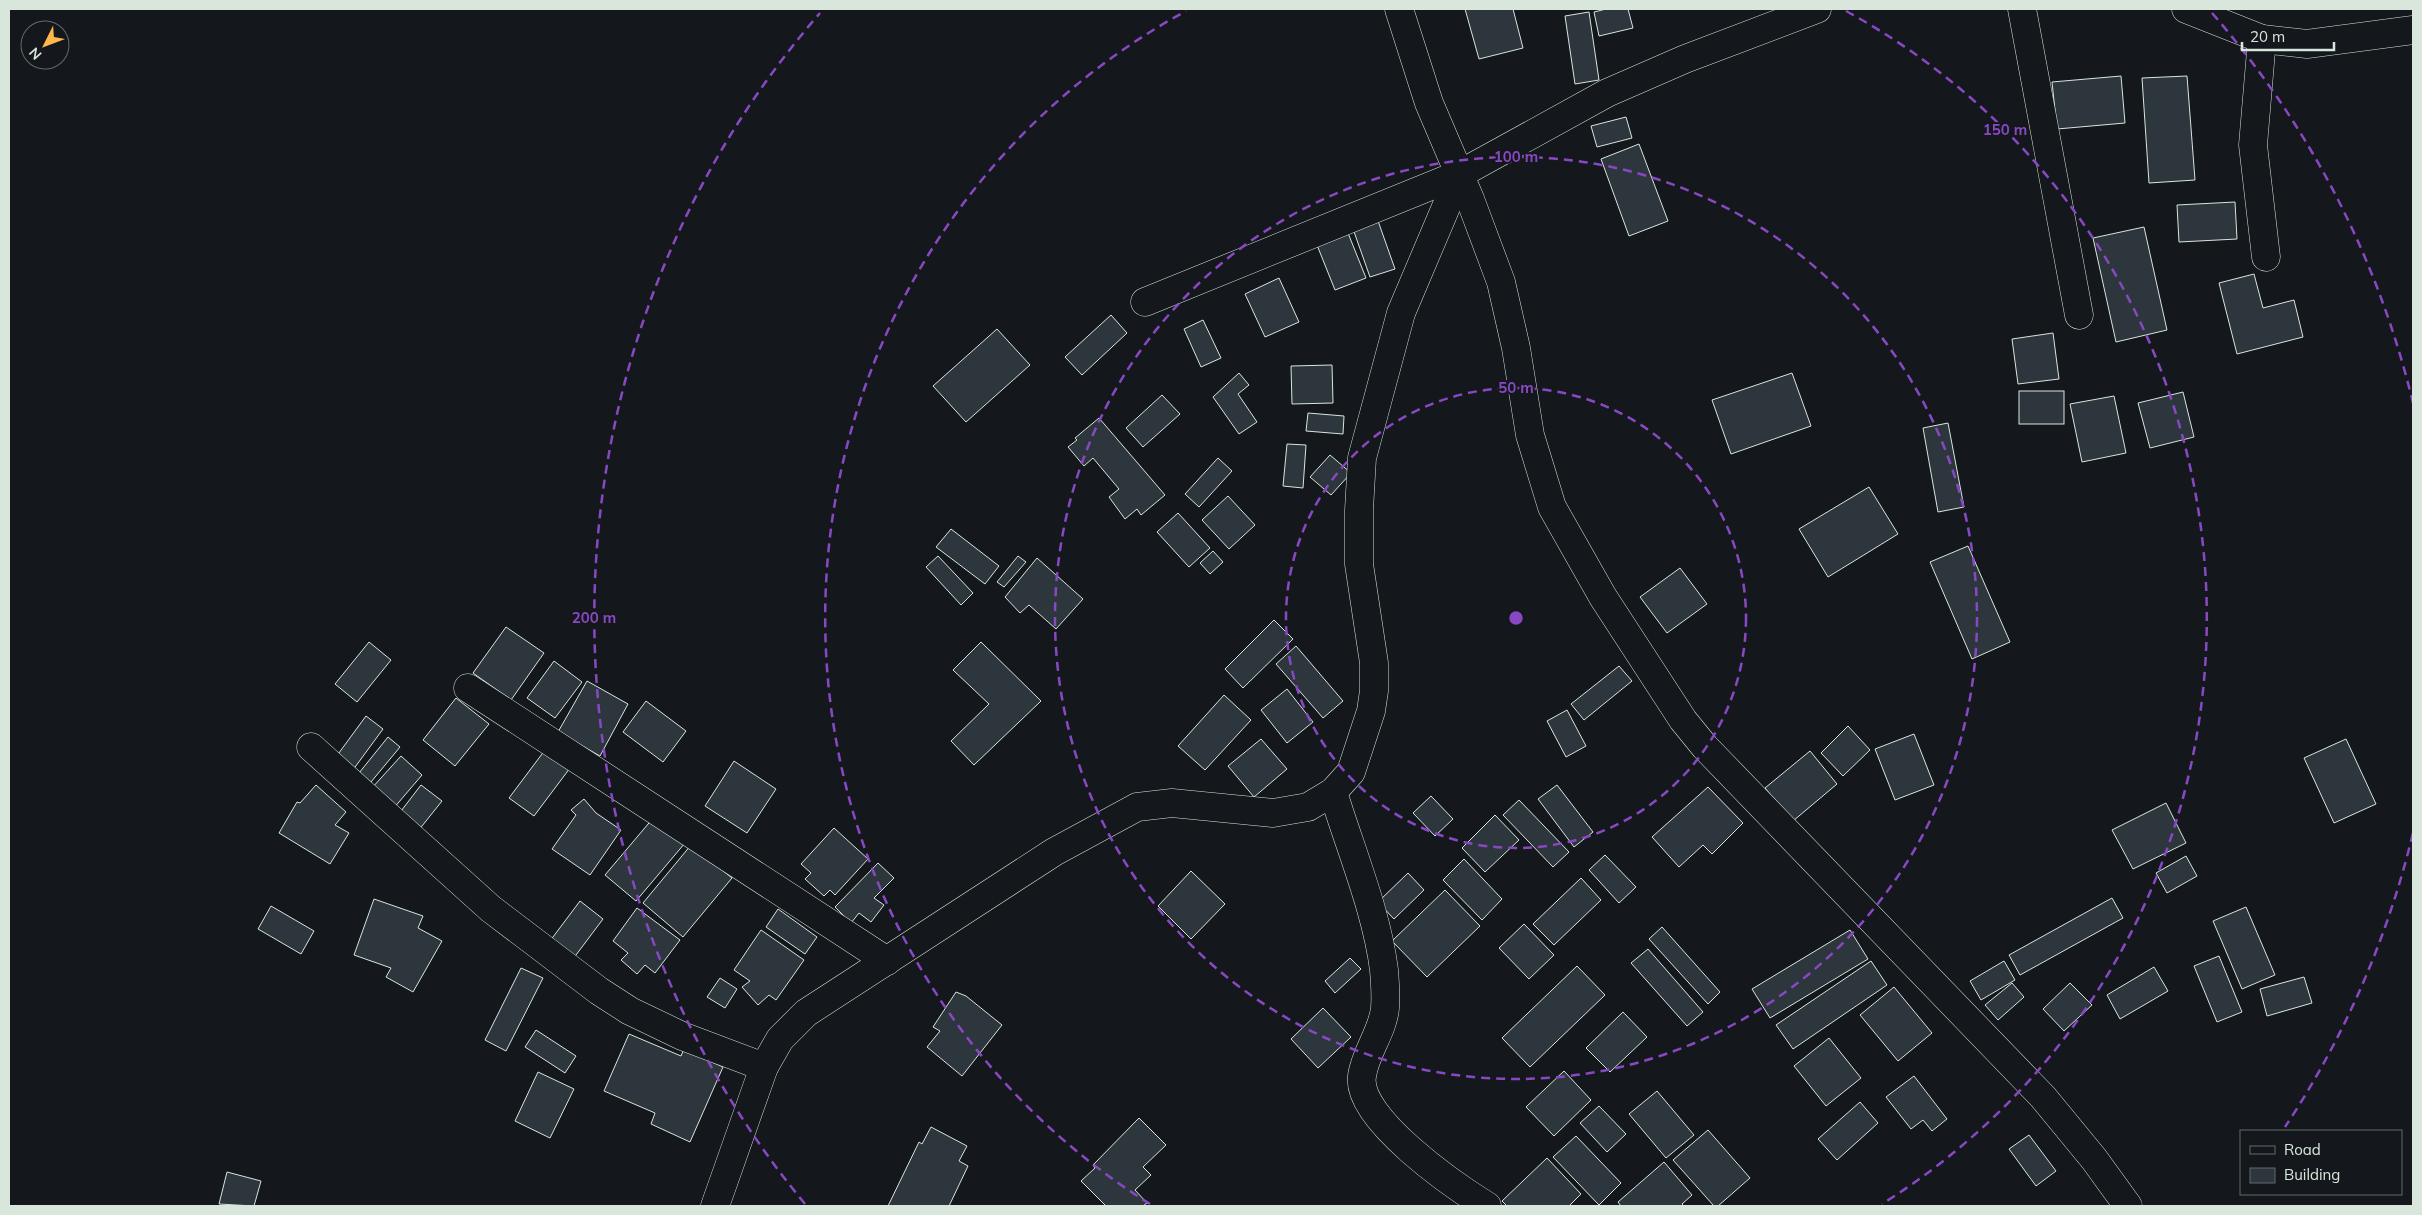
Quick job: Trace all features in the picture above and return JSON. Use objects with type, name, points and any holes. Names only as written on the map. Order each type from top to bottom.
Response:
[{"type":"street","points":[[1399,9],[1429,103],[1460,174],[1501,282],[1516,348],[1530,435],[1552,506],[1603,597],[1683,720],[1705,748],[2042,1097],[2094,1159],[2128,1206]]},
{"type":"street","points":[[1145,302],[1460,174],[1607,93],[1685,60],[1817,9]]},
{"type":"street","points":[[2022,9],[2079,315]]},
{"type":"street","points":[[2186,9],[2262,39],[2307,44],[2413,30]]},
{"type":"street","points":[[2262,39],[2253,145],[2266,257]]},
{"type":"street","points":[[715,1206],[764,1067],[780,1040],[806,1014],[1054,852],[1137,807],[1172,803],[1273,813],[1308,807],[1332,792],[1351,772],[1371,711],[1374,691],[1374,663],[1359,564],[1359,510],[1362,458],[1400,313],[1460,174]]},
{"type":"street","points":[[468,688],[887,961]]},
{"type":"street","points":[[312,747],[491,909],[598,991],[630,1011],[682,1036],[764,1067]]},
{"type":"street","points":[[1332,792],[1379,936],[1384,971],[1385,1009],[1361,1078],[1365,1092],[1372,1109],[1405,1146],[1450,1183],[1487,1206]]},
{"type":"building","points":[[1465,9],[1513,9],[1523,48],[1479,59]]},
{"type":"building","points":[[1606,9],[1628,9],[1633,28],[1599,36],[1594,12]]},
{"type":"building","points":[[1589,12],[1599,80],[1575,84],[1565,16]]},
{"type":"building","points":[[2121,76],[2125,123],[2057,129],[2052,82]]},
{"type":"building","points":[[2187,76],[2195,180],[2149,183],[2142,78]]},
{"type":"building","points":[[1626,117],[1632,138],[1597,147],[1591,126]]},
{"type":"building","points":[[1639,144],[1668,221],[1629,236],[1601,159]]},
{"type":"building","points":[[2235,202],[2237,239],[2179,242],[2177,205]]},
{"type":"building","points":[[1377,218],[1395,269],[1370,277],[1352,226]]},
{"type":"building","points":[[2144,227],[2167,330],[2116,342],[2093,238]]},
{"type":"building","points":[[1348,233],[1366,278],[1335,290],[1317,245]]},
{"type":"building","points":[[2254,274],[2263,308],[2294,300],[2303,337],[2237,354],[2219,283]]},
{"type":"building","points":[[1279,278],[1299,322],[1265,337],[1245,294]]},
{"type":"building","points":[[1111,315],[1127,333],[1082,375],[1065,357]]},
{"type":"building","points":[[1203,320],[1221,358],[1201,367],[1184,329]]},
{"type":"building","points":[[997,329],[1030,365],[966,422],[933,386]]},
{"type":"building","points":[[2053,333],[2059,379],[2018,384],[2012,339]]},
{"type":"building","points":[[1332,365],[1333,403],[1292,404],[1291,366]]},
{"type":"building","points":[[1239,373],[1249,385],[1238,394],[1257,422],[1239,434],[1213,397]]},
{"type":"building","points":[[1792,373],[1811,426],[1731,454],[1712,400]]},
{"type":"building","points":[[2019,391],[2064,391],[2064,424],[2019,424]]},
{"type":"building","points":[[2183,392],[2194,437],[2150,448],[2138,403]]},
{"type":"building","points":[[1162,395],[1180,414],[1143,447],[1126,428]]},
{"type":"building","points":[[2114,396],[2126,453],[2082,462],[2070,404]]},
{"type":"building","points":[[1308,413],[1344,416],[1343,434],[1306,431]]},
{"type":"building","points":[[1099,418],[1165,495],[1141,515],[1137,509],[1125,519],[1109,497],[1119,489],[1093,458],[1084,466],[1068,447],[1077,440],[1075,438]]},
{"type":"building","points":[[1948,423],[1964,507],[1938,512],[1923,428]]},
{"type":"building","points":[[1287,444],[1306,445],[1303,488],[1283,486]]},
{"type":"building","points":[[1330,455],[1351,473],[1331,495],[1310,477]]},
{"type":"building","points":[[1218,458],[1232,471],[1199,507],[1185,494]]},
{"type":"building","points":[[1869,487],[1898,534],[1828,577],[1799,529]]},
{"type":"building","points":[[1228,496],[1255,525],[1229,549],[1202,520]]},
{"type":"building","points":[[1178,513],[1210,548],[1189,567],[1157,532]]},
{"type":"building","points":[[951,529],[999,566],[985,584],[936,547]]},
{"type":"building","points":[[1968,546],[2010,642],[1972,659],[1930,562]]},
{"type":"building","points":[[1213,551],[1223,562],[1210,574],[1200,563]]},
{"type":"building","points":[[938,556],[973,593],[961,605],[926,567]]},
{"type":"building","points":[[1018,556],[1026,562],[1004,587],[997,582]]},
{"type":"building","points":[[1037,558],[1083,599],[1056,629],[1029,605],[1020,613],[1005,597]]},
{"type":"building","points":[[1680,568],[1707,604],[1667,633],[1640,597]]},
{"type":"building","points":[[1274,620],[1293,639],[1243,688],[1225,669]]},
{"type":"building","points":[[506,627],[544,653],[511,700],[473,673]]},
{"type":"building","points":[[369,642],[391,660],[357,702],[335,684]]},
{"type":"building","points":[[981,642],[1041,701],[974,765],[951,741],[989,704],[953,670]]},
{"type":"building","points":[[1296,646],[1343,701],[1323,718],[1276,664]]},
{"type":"building","points":[[554,661],[582,682],[555,718],[527,698]]},
{"type":"building","points":[[1619,666],[1632,681],[1584,720],[1571,704]]},
{"type":"building","points":[[587,681],[628,704],[600,756],[558,732]]},
{"type":"building","points":[[1287,689],[1313,722],[1287,743],[1261,710]]},
{"type":"building","points":[[1224,695],[1251,720],[1205,770],[1178,746]]},
{"type":"building","points":[[456,698],[489,724],[455,766],[423,740]]},
{"type":"building","points":[[646,701],[686,731],[663,762],[623,732]]},
{"type":"building","points":[[1567,710],[1586,746],[1566,757],[1547,721]]},
{"type":"building","points":[[366,716],[383,729],[350,774],[333,761]]},
{"type":"building","points":[[1848,726],[1870,750],[1843,776],[1821,753]]},
{"type":"building","points":[[1914,734],[1934,785],[1895,800],[1875,749]]},
{"type":"building","points":[[388,737],[400,747],[366,788],[355,778]]},
{"type":"building","points":[[1261,739],[1287,769],[1254,797],[1228,766]]},
{"type":"building","points":[[2346,739],[2376,804],[2334,823],[2304,758]]},
{"type":"building","points":[[545,750],[570,768],[534,816],[509,798]]},
{"type":"building","points":[[1810,751],[1837,784],[1793,821],[1765,788]]},
{"type":"building","points":[[401,756],[422,775],[393,809],[371,789]]},
{"type":"building","points":[[734,761],[776,789],[747,833],[705,806]]},
{"type":"building","points":[[316,785],[346,812],[335,825],[349,833],[330,864],[279,833],[297,802],[300,803]]},
{"type":"building","points":[[421,785],[442,801],[418,831],[398,815]]},
{"type":"building","points":[[1557,785],[1593,832],[1574,847],[1538,799]]},
{"type":"building","points":[[1708,787],[1743,823],[1712,854],[1703,845],[1679,867],[1652,837]]},
{"type":"building","points":[[1431,796],[1453,819],[1435,836],[1413,813]]},
{"type":"building","points":[[584,799],[596,813],[621,830],[590,875],[552,849],[576,815],[571,810]]},
{"type":"building","points":[[1519,800],[1569,852],[1553,867],[1503,815]]},
{"type":"building","points":[[2166,803],[2186,843],[2133,869],[2112,830]]},
{"type":"building","points":[[1495,815],[1519,840],[1485,872],[1462,848]]},
{"type":"building","points":[[654,817],[685,843],[636,901],[605,875]]},
{"type":"building","points":[[834,828],[868,859],[835,895],[830,890],[824,896],[805,879],[811,873],[801,864]]},
{"type":"building","points":[[691,845],[732,878],[683,937],[643,903]]},
{"type":"building","points":[[1605,855],[1636,887],[1619,903],[1589,870]]},
{"type":"building","points":[[2186,856],[2197,876],[2167,893],[2156,873]]},
{"type":"building","points":[[1464,859],[1502,899],[1482,920],[1443,880]]},
{"type":"building","points":[[878,863],[894,878],[874,898],[884,905],[871,922],[859,913],[851,923],[835,907]]},
{"type":"building","points":[[1191,871],[1225,904],[1191,939],[1158,906]]},
{"type":"building","points":[[1408,873],[1424,890],[1394,919],[1378,902]]},
{"type":"building","points":[[1581,878],[1601,900],[1554,945],[1533,924]]},
{"type":"building","points":[[1445,890],[1480,926],[1427,977],[1392,941]]},
{"type":"building","points":[[2112,898],[2123,918],[2020,975],[2009,955]]},
{"type":"building","points":[[374,899],[423,916],[418,928],[442,941],[413,992],[386,977],[391,968],[354,955]]},
{"type":"building","points":[[580,901],[603,919],[573,959],[550,941]]},
{"type":"building","points":[[271,906],[314,931],[301,954],[258,929]]},
{"type":"building","points":[[2246,907],[2275,975],[2242,989],[2213,921]]},
{"type":"building","points":[[637,908],[680,940],[655,973],[645,965],[637,974],[621,960],[628,953],[613,941]]},
{"type":"building","points":[[778,909],[817,937],[805,954],[766,927]]},
{"type":"building","points":[[1524,924],[1554,955],[1529,979],[1499,948]]},
{"type":"building","points":[[1662,927],[1720,992],[1708,1004],[1649,939]]},
{"type":"building","points":[[761,930],[804,960],[776,1000],[769,995],[758,1005],[742,987],[750,981],[734,970]]},
{"type":"building","points":[[1850,930],[1868,959],[1770,1018],[1752,989]]},
{"type":"building","points":[[1648,949],[1703,1012],[1687,1026],[1631,963]]},
{"type":"building","points":[[2219,956],[2242,1012],[2217,1022],[2194,966]]},
{"type":"building","points":[[1350,958],[1361,969],[1335,993],[1325,981]]},
{"type":"building","points":[[1871,961],[1887,985],[1793,1049],[1776,1025]]},
{"type":"building","points":[[2004,961],[2015,980],[1981,1000],[1970,981]]},
{"type":"building","points":[[1577,966],[1605,995],[1530,1067],[1502,1038]]},
{"type":"building","points":[[2154,967],[2168,991],[2120,1019],[2107,995]]},
{"type":"building","points":[[521,968],[543,978],[506,1051],[485,1040]]},
{"type":"building","points":[[2304,977],[2312,1003],[2267,1016],[2260,989]]},
{"type":"building","points":[[720,978],[737,989],[725,1008],[707,997]]},
{"type":"building","points":[[2012,983],[2024,997],[1998,1020],[1985,1005]]},
{"type":"building","points":[[2070,983],[2092,1005],[2064,1031],[2043,1009]]},
{"type":"building","points":[[1894,987],[1932,1033],[1898,1061],[1860,1015]]},
{"type":"building","points":[[956,992],[966,996],[1002,1025],[962,1076],[927,1047],[940,1031],[933,1027]]},
{"type":"building","points":[[1323,1008],[1351,1037],[1318,1068],[1291,1039]]},
{"type":"building","points":[[1623,1012],[1647,1037],[1610,1072],[1586,1048]]},
{"type":"building","points":[[536,1030],[576,1056],[565,1073],[525,1047]]},
{"type":"building","points":[[629,1034],[681,1056],[684,1049],[723,1067],[690,1142],[651,1124],[655,1113],[604,1091]]},
{"type":"building","points":[[1829,1038],[1861,1078],[1826,1106],[1794,1066]]},
{"type":"building","points":[[1564,1071],[1591,1100],[1554,1136],[1526,1107]]},
{"type":"building","points":[[538,1072],[574,1089],[550,1138],[515,1121]]},
{"type":"building","points":[[1914,1076],[1947,1119],[1932,1131],[1923,1120],[1911,1129],[1886,1097]]},
{"type":"building","points":[[1657,1091],[1694,1135],[1666,1158],[1629,1114]]},
{"type":"building","points":[[1860,1102],[1878,1123],[1837,1160],[1818,1139]]},
{"type":"building","points":[[1599,1106],[1626,1134],[1607,1152],[1580,1123]]},
{"type":"building","points":[[1139,1118],[1166,1145],[1143,1167],[1151,1175],[1135,1190],[1147,1203],[1143,1206],[1106,1206],[1081,1181],[1095,1168],[1093,1165]]},
{"type":"building","points":[[931,1127],[967,1146],[959,1161],[968,1166],[949,1206],[888,1206],[919,1142],[922,1144]]},
{"type":"building","points":[[1708,1130],[1750,1178],[1718,1206],[1714,1206],[1673,1160]]},
{"type":"building","points":[[2029,1135],[2056,1171],[2036,1186],[2009,1149]]},
{"type":"building","points":[[1576,1136],[1621,1183],[1599,1205],[1553,1157]]},
{"type":"building","points":[[1547,1158],[1581,1194],[1569,1206],[1507,1206],[1502,1201]]},
{"type":"building","points":[[1664,1162],[1692,1195],[1682,1204],[1684,1206],[1621,1206],[1618,1202]]},
{"type":"building","points":[[227,1172],[261,1181],[254,1206],[219,1204]]}]
